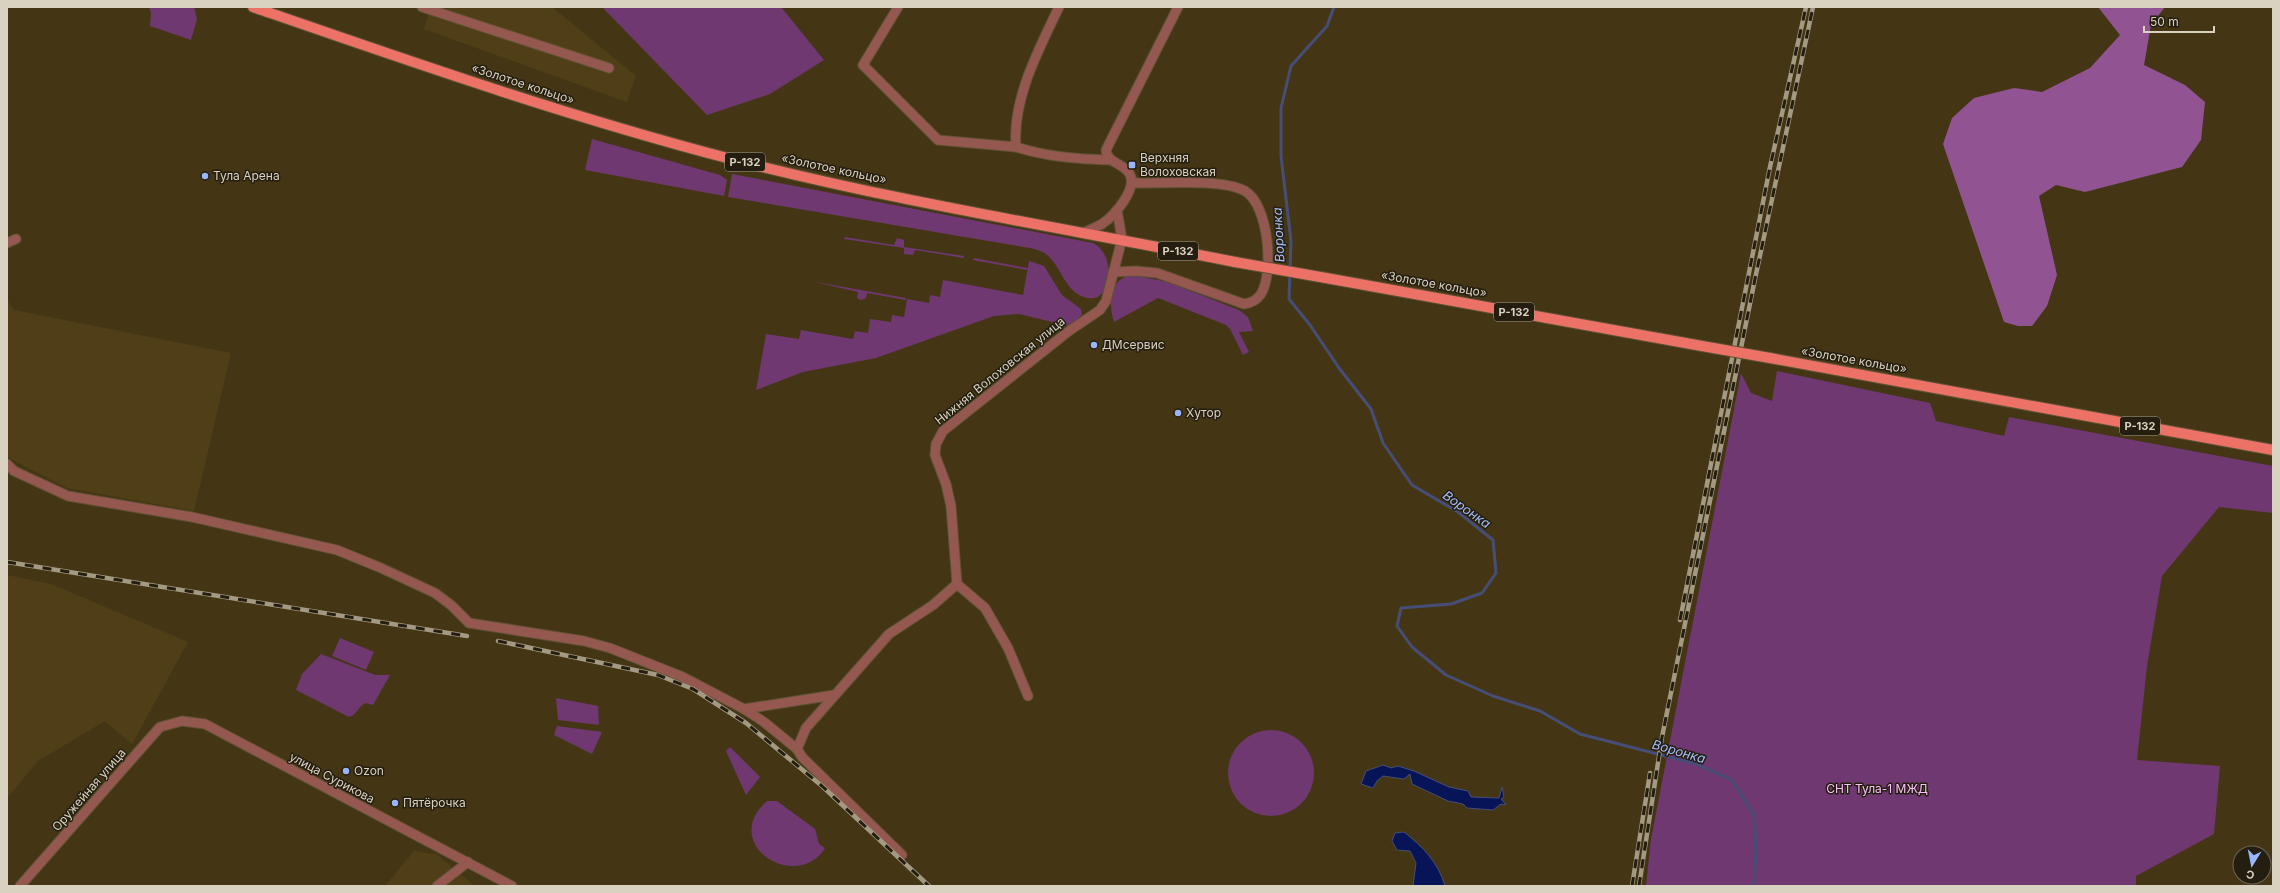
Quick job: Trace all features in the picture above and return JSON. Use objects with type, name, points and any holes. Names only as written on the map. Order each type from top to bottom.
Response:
[{"type":"main road","name":"«Золотое кольцо»","points":[[253,7],[412,62],[610,126],[735,160],[842,186],[1235,262],[2273,450]]},
{"type":"street","points":[[422,7],[609,68]]},
{"type":"street","points":[[898,7],[863,65],[938,140],[1016,147],[1042,155],[1072,159],[1111,160]]},
{"type":"street","points":[[1016,147],[1015,130],[1022,98],[1042,41],[1059,7]]},
{"type":"street","points":[[1132,183],[1127,170],[1111,160],[1106,153],[1108,146],[1178,7]]},
{"type":"street","points":[[1085,232],[1102,224],[1117,210],[1132,183]]},
{"type":"street","points":[[1113,272],[1136,271],[1157,273],[1244,304],[1257,299],[1265,282],[1268,251],[1265,226],[1260,209],[1247,193],[1234,187],[1216,184],[1132,183]]},
{"type":"street","points":[[1117,210],[1122,240]]},
{"type":"street","points":[[7,243],[16,239]]},
{"type":"street","name":"Нижняя Волоховская улица","points":[[957,584],[951,506],[946,484],[935,455],[939,437],[943,431],[1068,332],[1100,310],[1106,302],[1122,240]]},
{"type":"street","points":[[7,464],[14,471],[68,496],[192,517],[336,550],[381,568],[435,593],[451,604],[469,623],[601,645],[683,677],[744,709],[764,722],[797,749],[802,757],[902,855]]},
{"type":"street","points":[[797,749],[806,728],[889,634],[933,605],[957,584],[985,608],[1008,648],[1028,696]]},
{"type":"street","points":[[744,709],[834,695]]},
{"type":"street","name":"улица Сурикова","points":[[182,721],[204,724],[512,886]]},
{"type":"street","name":"Оружейная улица","points":[[20,886],[160,728],[182,721]]},
{"type":"street","points":[[437,886],[468,862]]},
{"type":"shaded area","points":[[434,7],[552,7],[636,76],[627,102],[424,29],[430,11]]},
{"type":"shaded area","points":[[2098,7],[2165,7],[2151,25],[2144,65],[2185,85],[2205,102],[2201,140],[2182,167],[2085,192],[2056,185],[2039,196],[2057,275],[2047,306],[2032,326],[2018,326],[2004,322],[1943,144],[1952,118],[1974,98],[2014,88],[2042,92],[2090,68],[2120,35]]},
{"type":"shaded area","points":[[7,300],[14,310],[231,353],[194,511],[67,488],[7,457]]},
{"type":"shaded area","points":[[7,575],[51,584],[188,642],[132,744],[105,721],[38,761],[8,797]]},
{"type":"shaded area","points":[[1383,765],[1391,768],[1398,766],[1414,771],[1449,787],[1468,791],[1471,797],[1499,798],[1502,787],[1504,797],[1501,799],[1506,805],[1501,804],[1493,810],[1467,808],[1463,804],[1448,801],[1412,784],[1410,774],[1404,779],[1383,776],[1377,781],[1373,788],[1361,784],[1366,771]]},
{"type":"shaded area","points":[[1404,832],[1417,843],[1434,862],[1445,886],[1413,886],[1416,863],[1410,851],[1397,850],[1392,841],[1395,833]]},
{"type":"shaded area","points":[[414,851],[436,854],[475,886],[385,886]]},
{"type":"green space","points":[[149,7],[194,7],[197,19],[191,40],[150,26],[151,13]]},
{"type":"green space","points":[[602,7],[781,7],[824,60],[770,94],[707,115]]},
{"type":"green space","points":[[592,139],[720,175],[727,180],[724,196],[585,170]]},
{"type":"green space","points":[[732,174],[1093,243],[1101,249],[1106,258],[1108,277],[1106,286],[1102,293],[1096,298],[1088,298],[1080,295],[1064,280],[1052,260],[1047,255],[1032,248],[728,197]]},
{"type":"green space","points":[[845,237],[894,245],[897,238],[904,240],[904,247],[964,256],[964,258],[915,250],[913,255],[904,254],[904,248],[844,239]]},
{"type":"green space","points":[[974,258],[1027,268],[1027,270],[973,260]]},
{"type":"green space","points":[[1029,261],[1044,266],[1062,295],[1081,309],[1082,315],[1069,326],[1019,314],[994,316],[876,358],[803,372],[756,390],[766,334],[799,339],[801,330],[853,339],[855,331],[868,333],[870,319],[891,322],[892,315],[904,317],[907,299],[929,303],[930,295],[940,297],[943,280],[1023,295]]},
{"type":"green space","points":[[1133,275],[1168,282],[1239,310],[1248,317],[1253,331],[1239,332],[1249,352],[1243,355],[1230,329],[1226,325],[1158,298],[1114,322],[1111,307],[1112,292],[1119,281],[1125,277]]},
{"type":"green space","points":[[815,282],[906,298],[906,300],[867,293],[866,298],[861,300],[857,298],[858,292]]},
{"type":"green space","name":"СНТ Тула-1 МЖД","points":[[1777,371],[1930,403],[1936,421],[2004,436],[2009,417],[2273,466],[2273,513],[2219,507],[2162,576],[2147,666],[2137,760],[2220,766],[2214,834],[2136,876],[2136,886],[1646,886],[1651,839],[1741,373],[1751,393],[1772,401]]},
{"type":"green space","points":[[340,638],[374,652],[366,670],[332,656]]},
{"type":"green space","points":[[321,654],[375,675],[390,675],[373,705],[366,703],[363,704],[352,716],[349,717],[296,690],[302,674]]},
{"type":"green space","points":[[556,698],[598,706],[599,725],[558,720]]},
{"type":"green space","points":[[557,726],[602,732],[592,754],[554,735]]},
{"type":"green space","points":[[1263,730],[1279,730],[1288,733],[1302,742],[1311,756],[1314,765],[1314,781],[1311,790],[1302,804],[1288,813],[1279,816],[1263,816],[1247,809],[1240,804],[1235,797],[1228,781],[1228,765],[1235,749],[1240,742],[1247,737]]},
{"type":"green space","points":[[730,747],[760,777],[746,795],[726,751]]},
{"type":"green space","points":[[767,801],[777,801],[815,829],[819,844],[825,848],[813,861],[798,866],[782,865],[768,858],[757,847],[752,833],[754,817]]},
{"type":"waterway","name":"Воронка","points":[[1334,7],[1327,26],[1291,66],[1281,108],[1281,156],[1291,241],[1289,299],[1310,325],[1339,368],[1371,409],[1383,443],[1412,485],[1458,512],[1493,540],[1496,573],[1482,593],[1451,604],[1401,608],[1397,626],[1412,647],[1446,675],[1493,696],[1540,711],[1580,734],[1696,764],[1732,780],[1754,815],[1756,849],[1754,886]]},
{"type":"railway","points":[[1680,620],[1770,167],[1806,7]]},
{"type":"railway","points":[[1639,886],[1662,737],[1755,279],[1813,7]]},
{"type":"railway","points":[[7,562],[467,636]]},
{"type":"railway","points":[[498,641],[658,675],[693,689],[746,723],[822,786],[929,886]]},
{"type":"railway","points":[[1632,886],[1650,773]]},
{"type":"place","name":"Верхняя Волоховская","points":[[1132,165]]},
{"type":"place","name":"Тула Арена","points":[[205,176]]},
{"type":"place","name":"ДМсервис","points":[[1094,345]]},
{"type":"place","name":"Хутор","points":[[1178,413]]},
{"type":"place","name":"Ozon","points":[[346,771]]},
{"type":"place","name":"Пятёрочка","points":[[395,803]]}]
